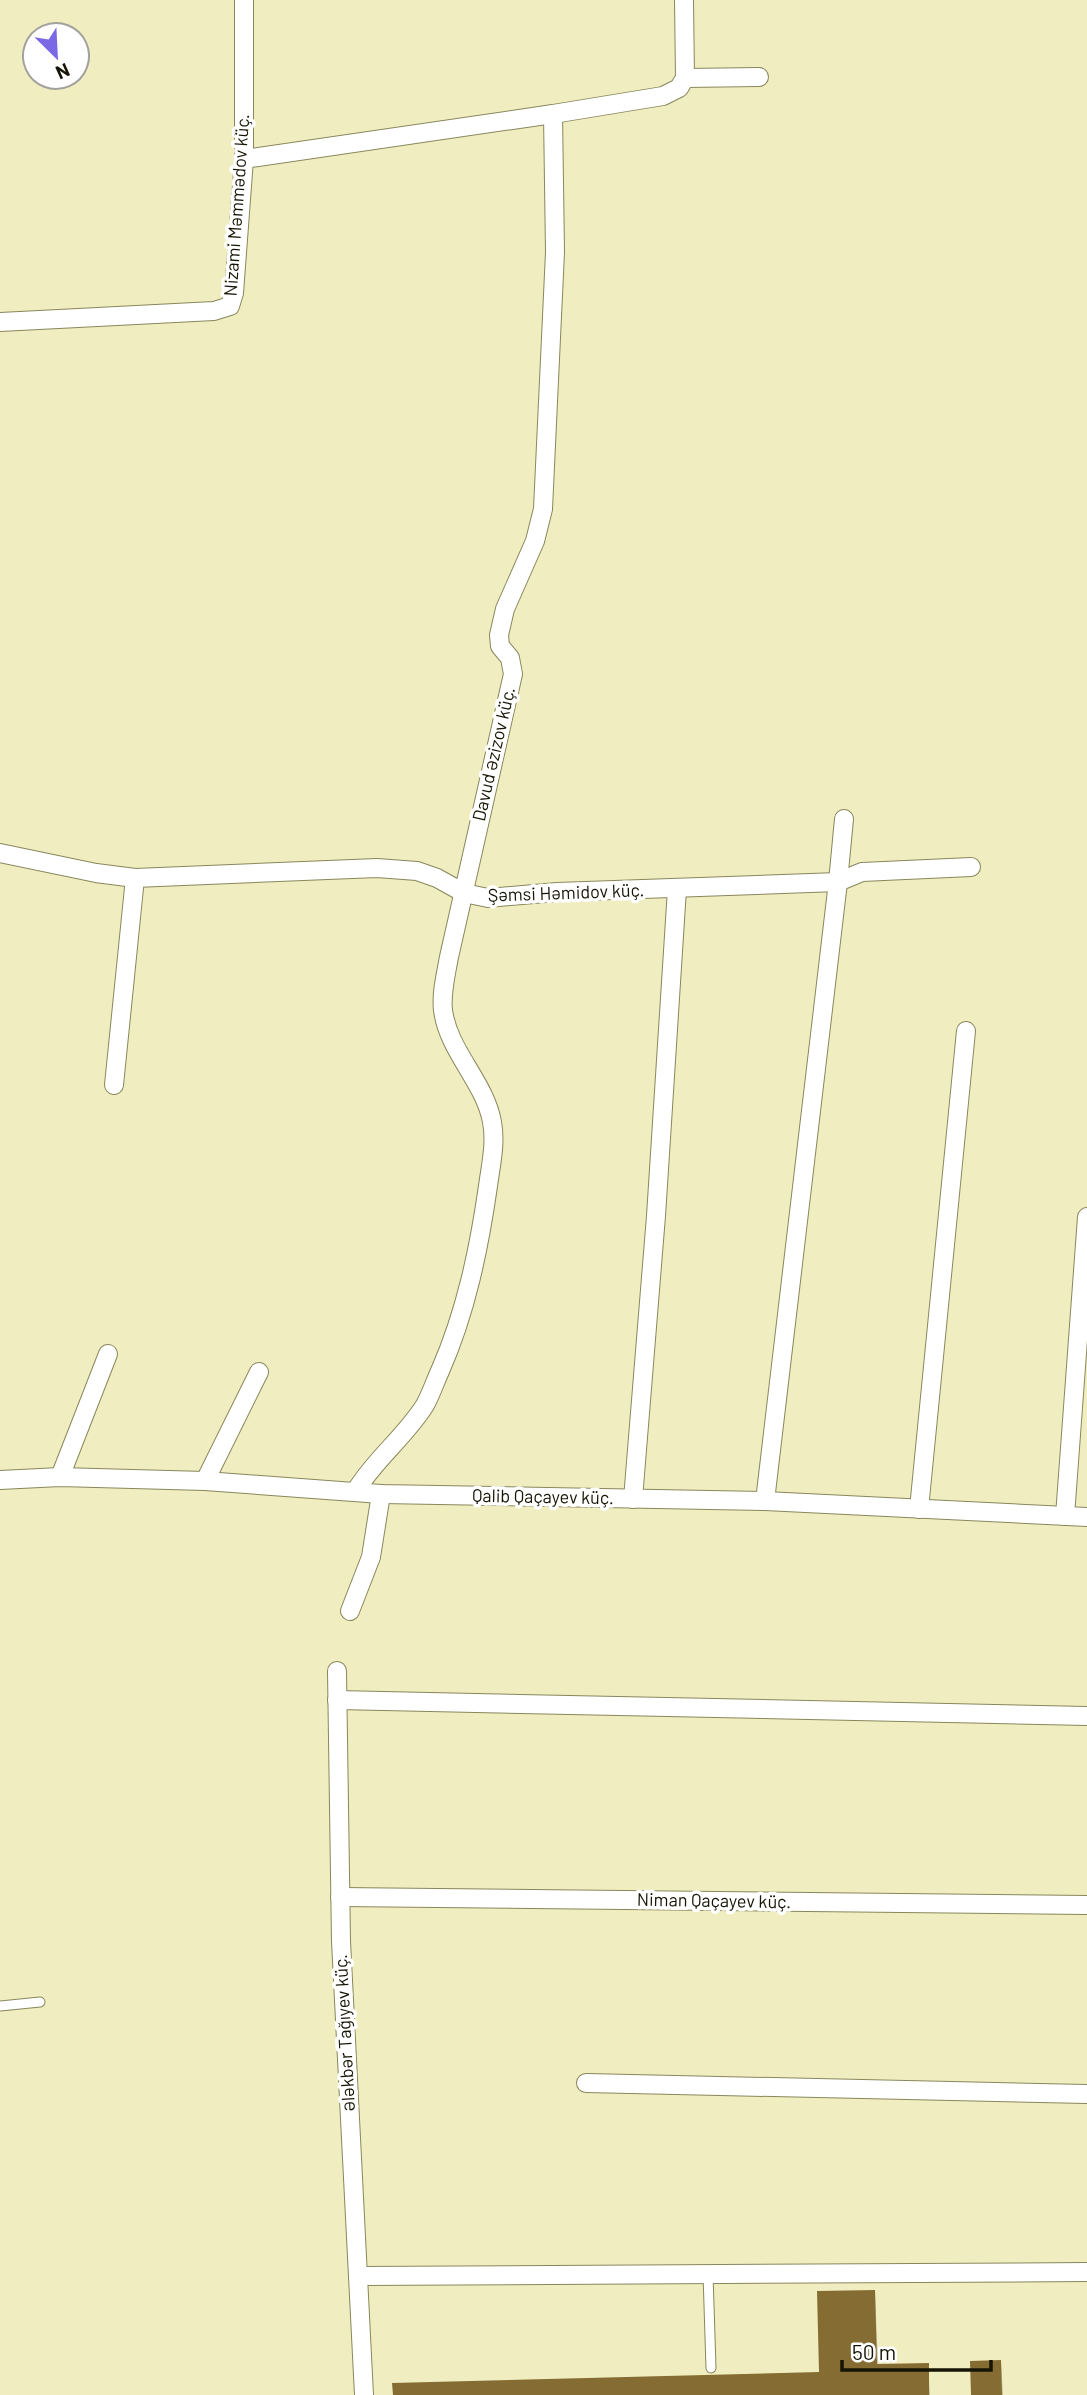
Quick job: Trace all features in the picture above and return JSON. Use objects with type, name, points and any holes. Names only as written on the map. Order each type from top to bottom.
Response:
[{"type":"street","name":"Nizami Məmmədov küç.","points":[[0,322],[215,311],[230,306],[234,293],[244,159],[244,0]]},
{"type":"street","points":[[244,159],[663,96],[679,88],[685,78],[684,0]]},
{"type":"street","points":[[685,78],[760,77]]},
{"type":"street","name":"Davud Əzizov küç.","points":[[355,1492],[364,1476],[404,1433],[426,1403],[456,1334],[481,1236],[494,1139],[492,1119],[487,1104],[451,1037],[443,1012],[449,957],[513,674],[510,658],[500,646],[499,635],[505,610],[535,541],[542,509],[555,252],[553,114]]},
{"type":"street","points":[[765,1501],[844,820]]},
{"type":"street","name":"Şəmsi Həmidov küç.","points":[[0,853],[96,873],[135,878],[377,868],[417,871],[437,878],[464,893],[488,898],[557,892],[838,882],[862,872],[971,867]]},
{"type":"street","points":[[114,1085],[135,878]]},
{"type":"street","points":[[633,1499],[656,1216],[677,889]]},
{"type":"street","points":[[919,1509],[966,1031]]},
{"type":"street","points":[[1065,1516],[1087,1217]]},
{"type":"street","points":[[60,1477],[108,1354]]},
{"type":"street","points":[[205,1481],[260,1372]]},
{"type":"street","name":"Qalib Qaçayev küç.","points":[[0,1480],[60,1477],[205,1481],[381,1494],[765,1501],[1087,1517]]},
{"type":"street","points":[[350,1611],[371,1557],[381,1494]]},
{"type":"street","name":"Ələkbər Tağıyev küç.","points":[[337,1671],[340,1897],[364,2395]]},
{"type":"street","points":[[337,1700],[1087,1716]]},
{"type":"street","name":"Niman Qaçayev küç.","points":[[340,1897],[1087,1905]]},
{"type":"street","points":[[586,2083],[1087,2094]]},
{"type":"street","points":[[358,2276],[1087,2272]]},
{"type":"lane","points":[[0,2006],[40,2002]]},
{"type":"lane","points":[[709,2274],[711,2368]]},
{"type":"building","points":[[875,2290],[877,2364],[929,2363],[929,2395],[393,2395],[392,2383],[819,2372],[817,2291]]},
{"type":"building","points":[[1001,2360],[1002,2395],[971,2395],[970,2361]]}]
